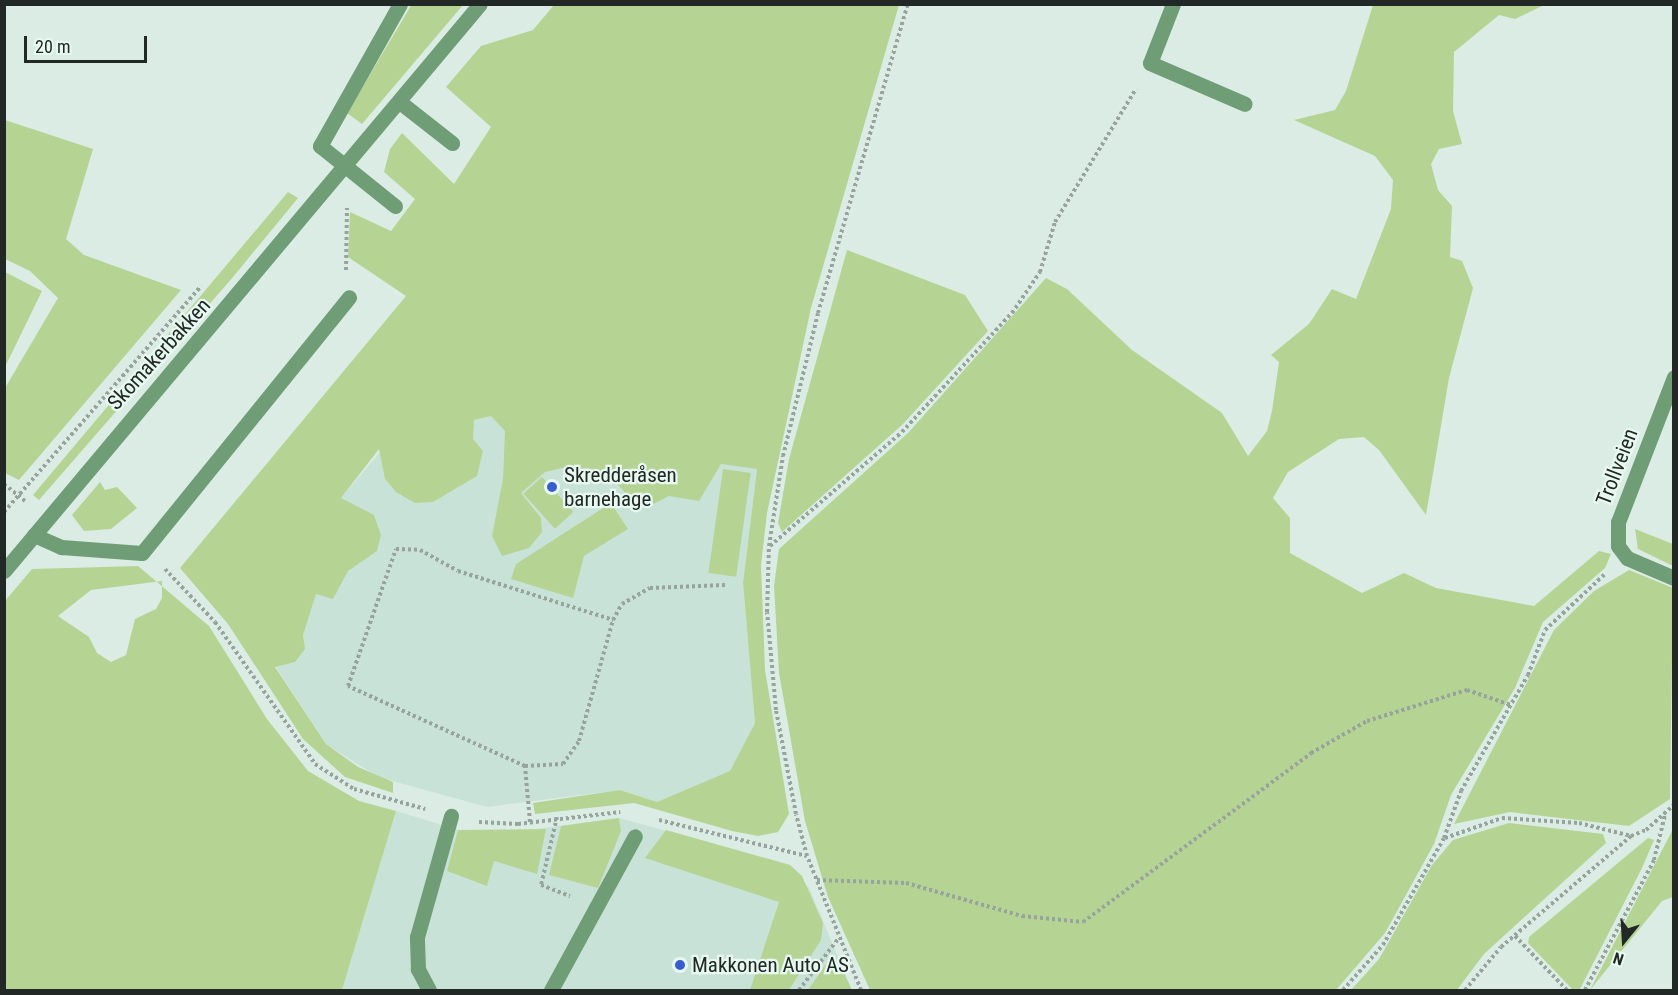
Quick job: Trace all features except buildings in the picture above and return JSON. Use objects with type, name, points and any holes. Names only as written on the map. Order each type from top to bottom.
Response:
[{"type":"street","name":"Skomakerbakken","points":[[4,571],[401,103],[480,4]]},
{"type":"street","points":[[1173,4],[1150,63],[1245,104]]},
{"type":"street","points":[[395,206],[320,146],[399,5]]},
{"type":"street","points":[[401,103],[452,143]]},
{"type":"street","points":[[34,535],[61,547],[142,553],[349,297]]},
{"type":"street","name":"Trollveien","points":[[1627,558],[1618,546],[1618,522],[1674,377]]},
{"type":"street","points":[[1627,558],[1674,578]]},
{"type":"street","points":[[429,990],[418,969],[417,938],[451,816]]},
{"type":"street","points":[[551,990],[600,908],[635,836]]},
{"type":"path","points":[[861,990],[838,939],[807,856],[776,710],[767,612],[769,546],[783,456],[818,313],[908,4]]},
{"type":"path","points":[[769,546],[902,432],[1012,313],[1041,272],[1055,222],[1150,63]]},
{"type":"path","points":[[344,257],[347,210]]},
{"type":"path","points":[[4,512],[204,283]]},
{"type":"path","points":[[613,620],[458,571],[420,550],[396,549],[348,686],[525,766],[563,764],[579,741],[613,620],[622,604],[650,588],[725,585]]},
{"type":"path","points":[[142,553],[171,574],[215,622],[299,746],[327,775],[354,789],[451,816],[497,824],[530,822],[557,817],[630,813]]},
{"type":"path","points":[[1343,990],[1383,945],[1444,838],[1461,791],[1511,705],[1552,622],[1627,558]]},
{"type":"path","points":[[817,880],[906,883],[1022,916],[1083,922],[1311,753],[1367,720],[1467,690],[1511,705]]},
{"type":"path","points":[[525,766],[530,822]]},
{"type":"path","points":[[1465,990],[1484,963],[1631,836],[1674,806]]},
{"type":"path","points":[[1585,990],[1654,860],[1665,814]]},
{"type":"path","points":[[557,817],[540,885],[600,908]]},
{"type":"path","points":[[652,818],[807,856]]},
{"type":"path","points":[[1444,838],[1502,818],[1579,823],[1631,836]]},
{"type":"path","points":[[1515,936],[1568,990]]},
{"type":"path","points":[[799,990],[838,939]]},
{"type":"shaded area","name":"Skredderåsen barnehage","points":[[506,304],[757,469],[743,583],[755,723],[730,772],[657,802],[620,790],[487,807],[378,777],[326,744],[268,655],[341,498]]},
{"type":"shaded area","points":[[396,811],[462,831],[506,833],[619,818],[790,865],[809,888],[852,990],[342,990]]},
{"type":"green space","points":[[412,4],[463,5],[362,124],[347,113]]},
{"type":"green space","points":[[554,5],[899,5],[811,308],[767,513],[761,565],[765,670],[789,814],[778,832],[758,836],[732,831],[634,803],[535,814],[533,803],[620,790],[657,802],[730,771],[755,723],[743,583],[757,469],[721,464],[699,501],[669,496],[653,504],[630,498],[610,476],[570,466],[545,472],[521,493],[541,518],[542,532],[529,548],[502,556],[492,536],[503,479],[505,431],[491,416],[474,420],[473,439],[483,451],[477,476],[433,502],[415,503],[396,492],[385,479],[379,449],[341,498],[374,515],[381,535],[377,551],[348,571],[333,599],[316,594],[303,635],[305,649],[295,662],[275,667],[326,744],[358,767],[393,782],[393,793],[345,777],[303,739],[228,624],[180,568],[406,296],[348,257],[350,212],[391,231],[415,199],[384,172],[390,149],[402,133],[454,184],[491,127],[446,87],[481,46],[533,30]]},
{"type":"green space","points":[[1373,5],[1544,5],[1515,19],[1499,15],[1454,52],[1453,111],[1462,144],[1439,149],[1431,164],[1438,190],[1452,206],[1450,257],[1462,261],[1473,288],[1449,378],[1426,515],[1379,450],[1364,437],[1339,439],[1288,472],[1273,498],[1290,518],[1290,553],[1362,593],[1404,573],[1436,588],[1534,606],[1599,551],[1611,554],[1605,568],[1543,622],[1515,688],[1451,795],[1434,844],[1385,933],[1336,990],[870,990],[828,897],[805,821],[779,673],[774,586],[779,549],[908,433],[1046,278],[1067,289],[1132,350],[1222,413],[1248,456],[1267,431],[1272,411],[1279,362],[1271,355],[1309,324],[1332,289],[1356,299],[1391,209],[1393,180],[1375,156],[1294,120],[1335,110],[1346,91]]},
{"type":"green space","points":[[5,120],[93,149],[66,239],[84,255],[181,290],[19,480],[5,473],[5,388],[58,298],[30,271],[5,259]]},
{"type":"green space","points":[[288,192],[298,198],[233,277],[39,500],[33,495]]},
{"type":"green space","points":[[847,250],[965,295],[988,331],[903,424],[782,532],[778,523],[789,459]]},
{"type":"green space","points":[[5,272],[42,291],[5,367]]},
{"type":"green space","points":[[723,469],[751,473],[736,577],[708,573]]},
{"type":"green space","points":[[542,477],[573,512],[555,529],[523,494]]},
{"type":"green space","points":[[100,482],[105,490],[117,487],[137,508],[111,529],[84,531],[72,515]]},
{"type":"green space","points":[[611,503],[628,529],[584,556],[573,598],[511,579],[516,564]]},
{"type":"green space","points":[[1635,529],[1673,544],[1673,566],[1638,549]]},
{"type":"green space","points":[[138,566],[157,582],[91,590],[58,616],[89,637],[97,653],[111,662],[126,655],[135,619],[156,609],[162,598],[162,586],[209,626],[267,719],[308,771],[359,801],[396,811],[342,990],[5,990],[5,601],[32,569]]},
{"type":"green space","points":[[1629,570],[1673,588],[1670,799],[1629,826],[1510,812],[1454,824],[1554,630],[1594,591]]},
{"type":"green space","points":[[619,818],[621,831],[598,888],[549,875],[561,826]]},
{"type":"green space","points":[[1509,823],[1603,834],[1606,843],[1484,954],[1457,990],[1351,990],[1379,959],[1432,865],[1453,840]]},
{"type":"green space","points":[[546,829],[537,874],[494,861],[487,886],[447,871],[458,830]]},
{"type":"green space","points":[[1673,829],[1673,897],[1662,901],[1590,990]]},
{"type":"green space","points":[[666,830],[790,865],[802,876],[823,923],[821,940],[789,990],[750,990],[779,902],[645,858]]},
{"type":"green space","points":[[1648,838],[1654,840],[1642,868],[1580,989],[1573,990],[1528,943],[1529,937]]},
{"type":"green space","points":[[837,959],[852,990],[808,990],[826,964]]},
{"type":"place","name":"Skredderåsen barnehage","points":[[552,487]]},
{"type":"place","name":"Makkonen Auto AS","points":[[680,965]]}]
